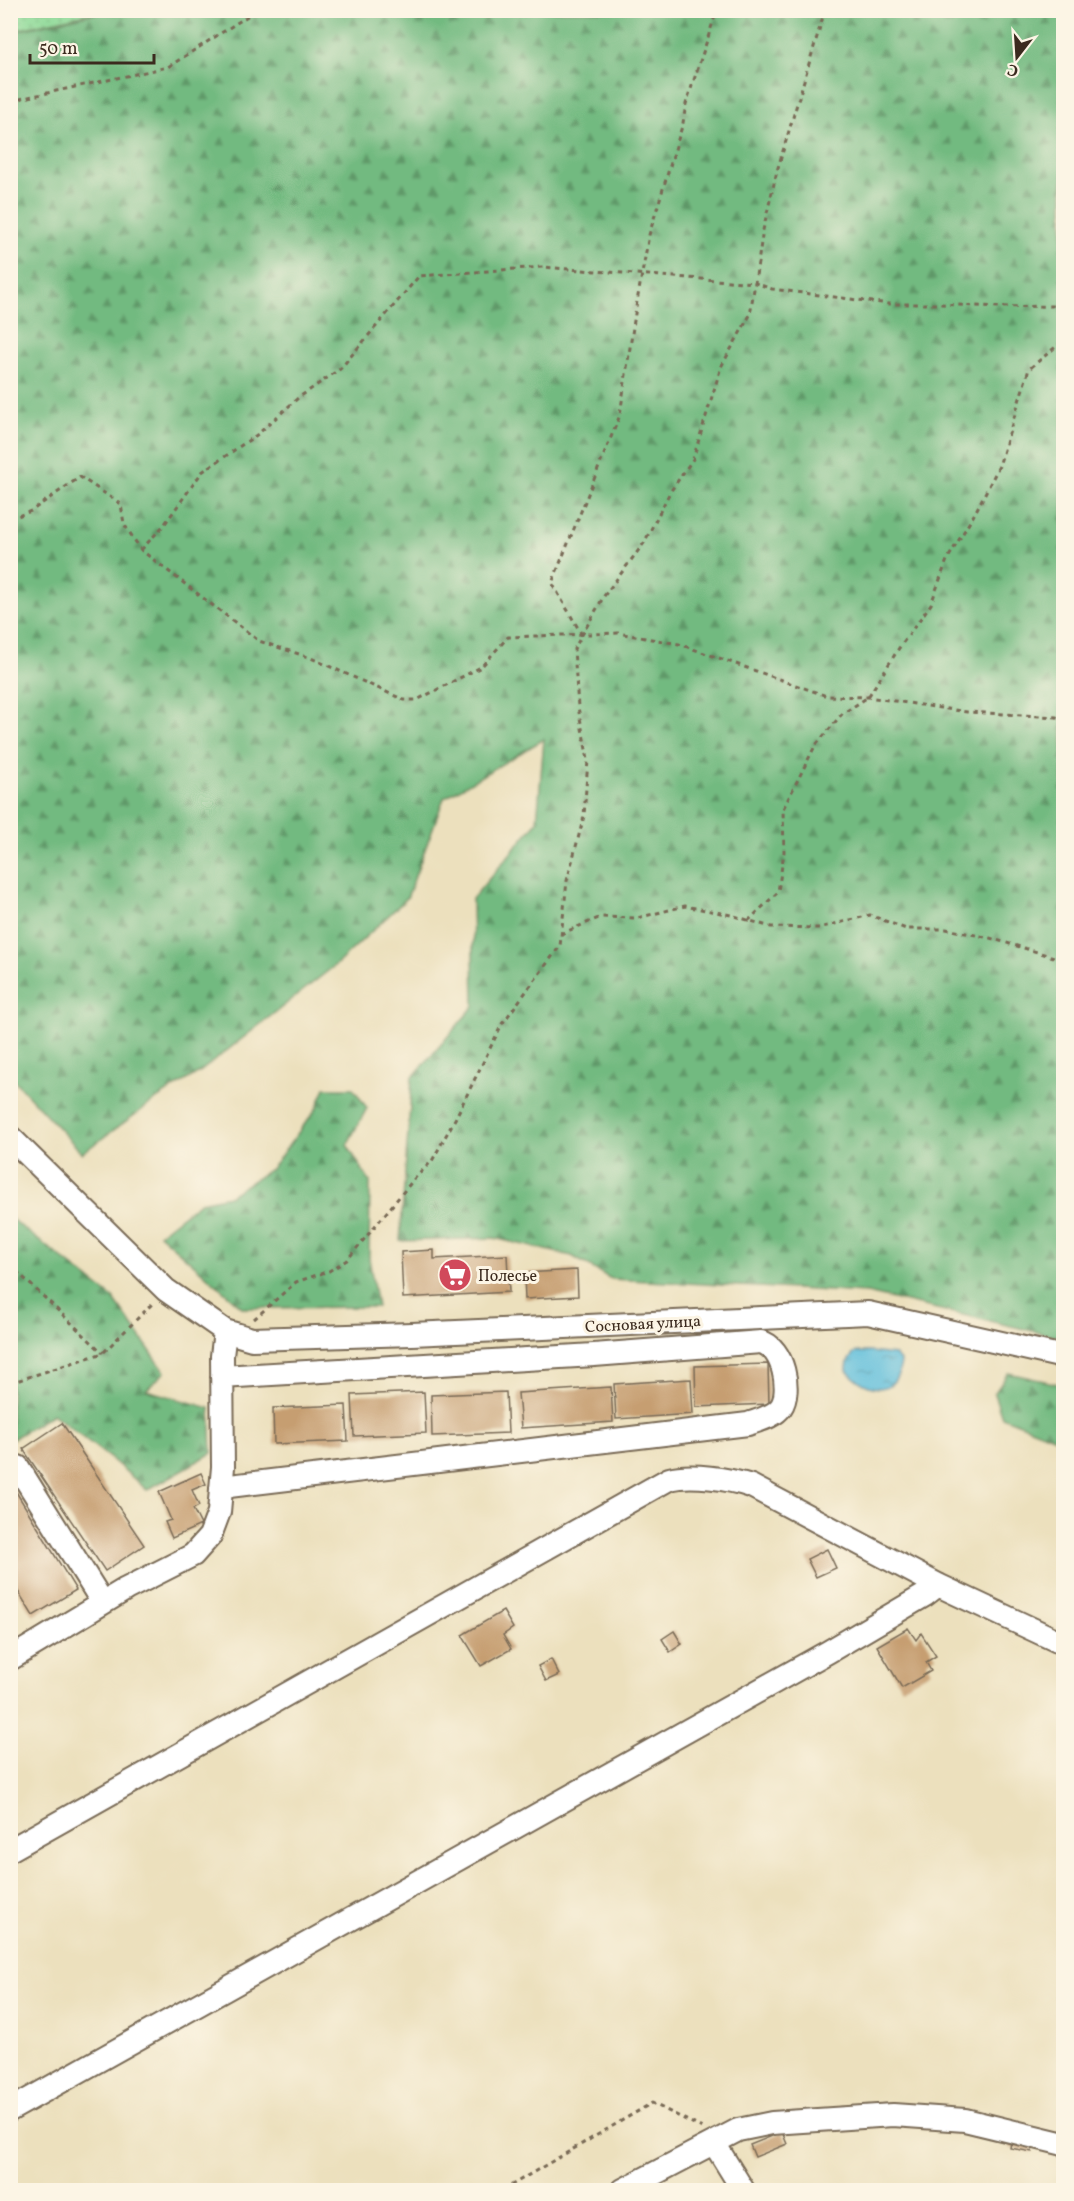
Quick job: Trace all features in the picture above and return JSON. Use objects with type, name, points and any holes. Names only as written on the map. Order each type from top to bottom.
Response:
[{"type":"street","points":[[10,1137],[166,1290],[227,1331],[222,1356],[224,1445],[219,1512],[210,1536],[193,1555],[126,1589],[10,1659]]},
{"type":"street","name":"Сосновая улица","points":[[227,1331],[266,1340],[868,1313],[1064,1357]]},
{"type":"street","points":[[221,1487],[748,1424],[770,1417],[780,1409],[785,1399],[780,1357],[765,1343],[760,1342],[594,1355],[222,1377]]},
{"type":"street","points":[[18,1467],[103,1603]]},
{"type":"street","points":[[10,1850],[678,1476],[728,1480],[751,1485],[938,1584],[1064,1644]]},
{"type":"street","points":[[10,2110],[797,1669],[925,1595],[938,1584]]},
{"type":"street","points":[[623,2190],[738,2130],[772,2123],[893,2115],[965,2120],[1064,2144]]},
{"type":"street","points":[[718,2141],[742,2190]]},
{"type":"path","points":[[10,101],[168,67],[257,10]]},
{"type":"path","points":[[582,635],[552,583],[620,415],[649,235],[683,123],[686,104],[717,10]]},
{"type":"path","points":[[227,1331],[296,1282],[329,1271],[347,1260],[414,1179],[432,1161],[456,1119],[502,1024],[560,946],[567,881],[584,816],[588,760],[578,707],[574,649],[604,596],[644,543],[670,492],[693,459],[721,367],[750,315],[763,230],[777,171],[825,10]]},
{"type":"path","points":[[141,550],[164,525],[202,472],[258,434],[298,398],[340,369],[419,276],[542,267],[755,283],[772,289],[889,304],[1064,308]]},
{"type":"path","points":[[748,921],[778,892],[784,852],[783,809],[815,746],[842,714],[868,697],[899,648],[931,604],[947,560],[999,466],[1029,369],[1064,340]]},
{"type":"path","points":[[10,519],[31,511],[80,477],[121,504],[124,524],[141,550],[259,641],[311,658],[404,700],[417,700],[481,667],[508,637],[618,633],[679,644],[827,696],[868,697],[968,712],[1064,719]]},
{"type":"path","points":[[561,934],[601,917],[637,918],[685,906],[771,927],[819,928],[870,915],[906,928],[946,929],[990,938],[1064,960]]},
{"type":"path","points":[[10,1265],[103,1353]]},
{"type":"path","points":[[10,1383],[103,1353],[166,1290]]},
{"type":"path","points":[[503,2190],[652,2103],[718,2141]]},
{"type":"green space","points":[[11,10],[100,10],[100,11],[11,31]]},
{"type":"green space","points":[[105,11],[1063,11],[1063,1338],[867,1293],[611,1279],[572,1256],[494,1238],[400,1241],[412,1078],[474,1006],[472,899],[537,822],[544,739],[444,798],[407,898],[338,963],[201,1071],[161,1096],[82,1153],[11,1077],[11,32]]},
{"type":"green space","points":[[325,1088],[353,1088],[367,1108],[347,1145],[370,1182],[369,1258],[377,1307],[243,1308],[159,1234],[200,1202],[229,1196],[271,1169],[316,1109]]},
{"type":"green space","points":[[10,1218],[113,1298],[165,1372],[146,1390],[210,1408],[212,1453],[147,1490],[53,1414],[11,1440]]},
{"type":"green space","points":[[1008,1373],[1063,1385],[1063,1441],[1002,1417],[994,1394]]},
{"type":"water","points":[[856,1352],[895,1355],[901,1362],[893,1382],[880,1388],[872,1387],[855,1378],[847,1371],[847,1368],[850,1358]]},
{"type":"building","points":[[434,1250],[434,1259],[507,1255],[509,1292],[403,1298],[401,1252]]},
{"type":"building","points":[[577,1270],[578,1296],[525,1299],[524,1273]]},
{"type":"building","points":[[768,1364],[769,1404],[696,1407],[695,1366]]},
{"type":"building","points":[[691,1379],[693,1414],[616,1419],[614,1384]]},
{"type":"building","points":[[611,1387],[613,1422],[521,1428],[518,1393]]},
{"type":"building","points":[[424,1392],[426,1433],[354,1436],[352,1395]]},
{"type":"building","points":[[506,1392],[508,1433],[432,1436],[431,1395]]},
{"type":"building","points":[[346,1405],[348,1441],[274,1444],[273,1408]]},
{"type":"building","points":[[62,1423],[144,1545],[105,1571],[23,1449]]},
{"type":"building","points":[[201,1473],[206,1484],[192,1490],[199,1506],[193,1509],[201,1525],[172,1538],[165,1522],[171,1520],[159,1492]]},
{"type":"building","points":[[10,1482],[76,1590],[33,1616],[10,1578]]},
{"type":"building","points":[[827,1549],[836,1568],[816,1577],[807,1559]]},
{"type":"building","points":[[503,1611],[513,1628],[503,1635],[511,1649],[481,1666],[462,1635]]},
{"type":"building","points":[[908,1628],[916,1640],[921,1633],[936,1656],[926,1662],[931,1671],[902,1688],[877,1646]]},
{"type":"building","points":[[674,1631],[682,1644],[670,1652],[662,1639]]},
{"type":"building","points":[[551,1659],[559,1675],[546,1681],[538,1666]]},
{"type":"building","points":[[782,2132],[787,2144],[755,2157],[750,2145]]},
{"type":"building","points":[[1012,2136],[1034,2140],[1032,2152],[1010,2148]]},
{"type":"place","name":"Полесье","points":[[455,1275]]}]
